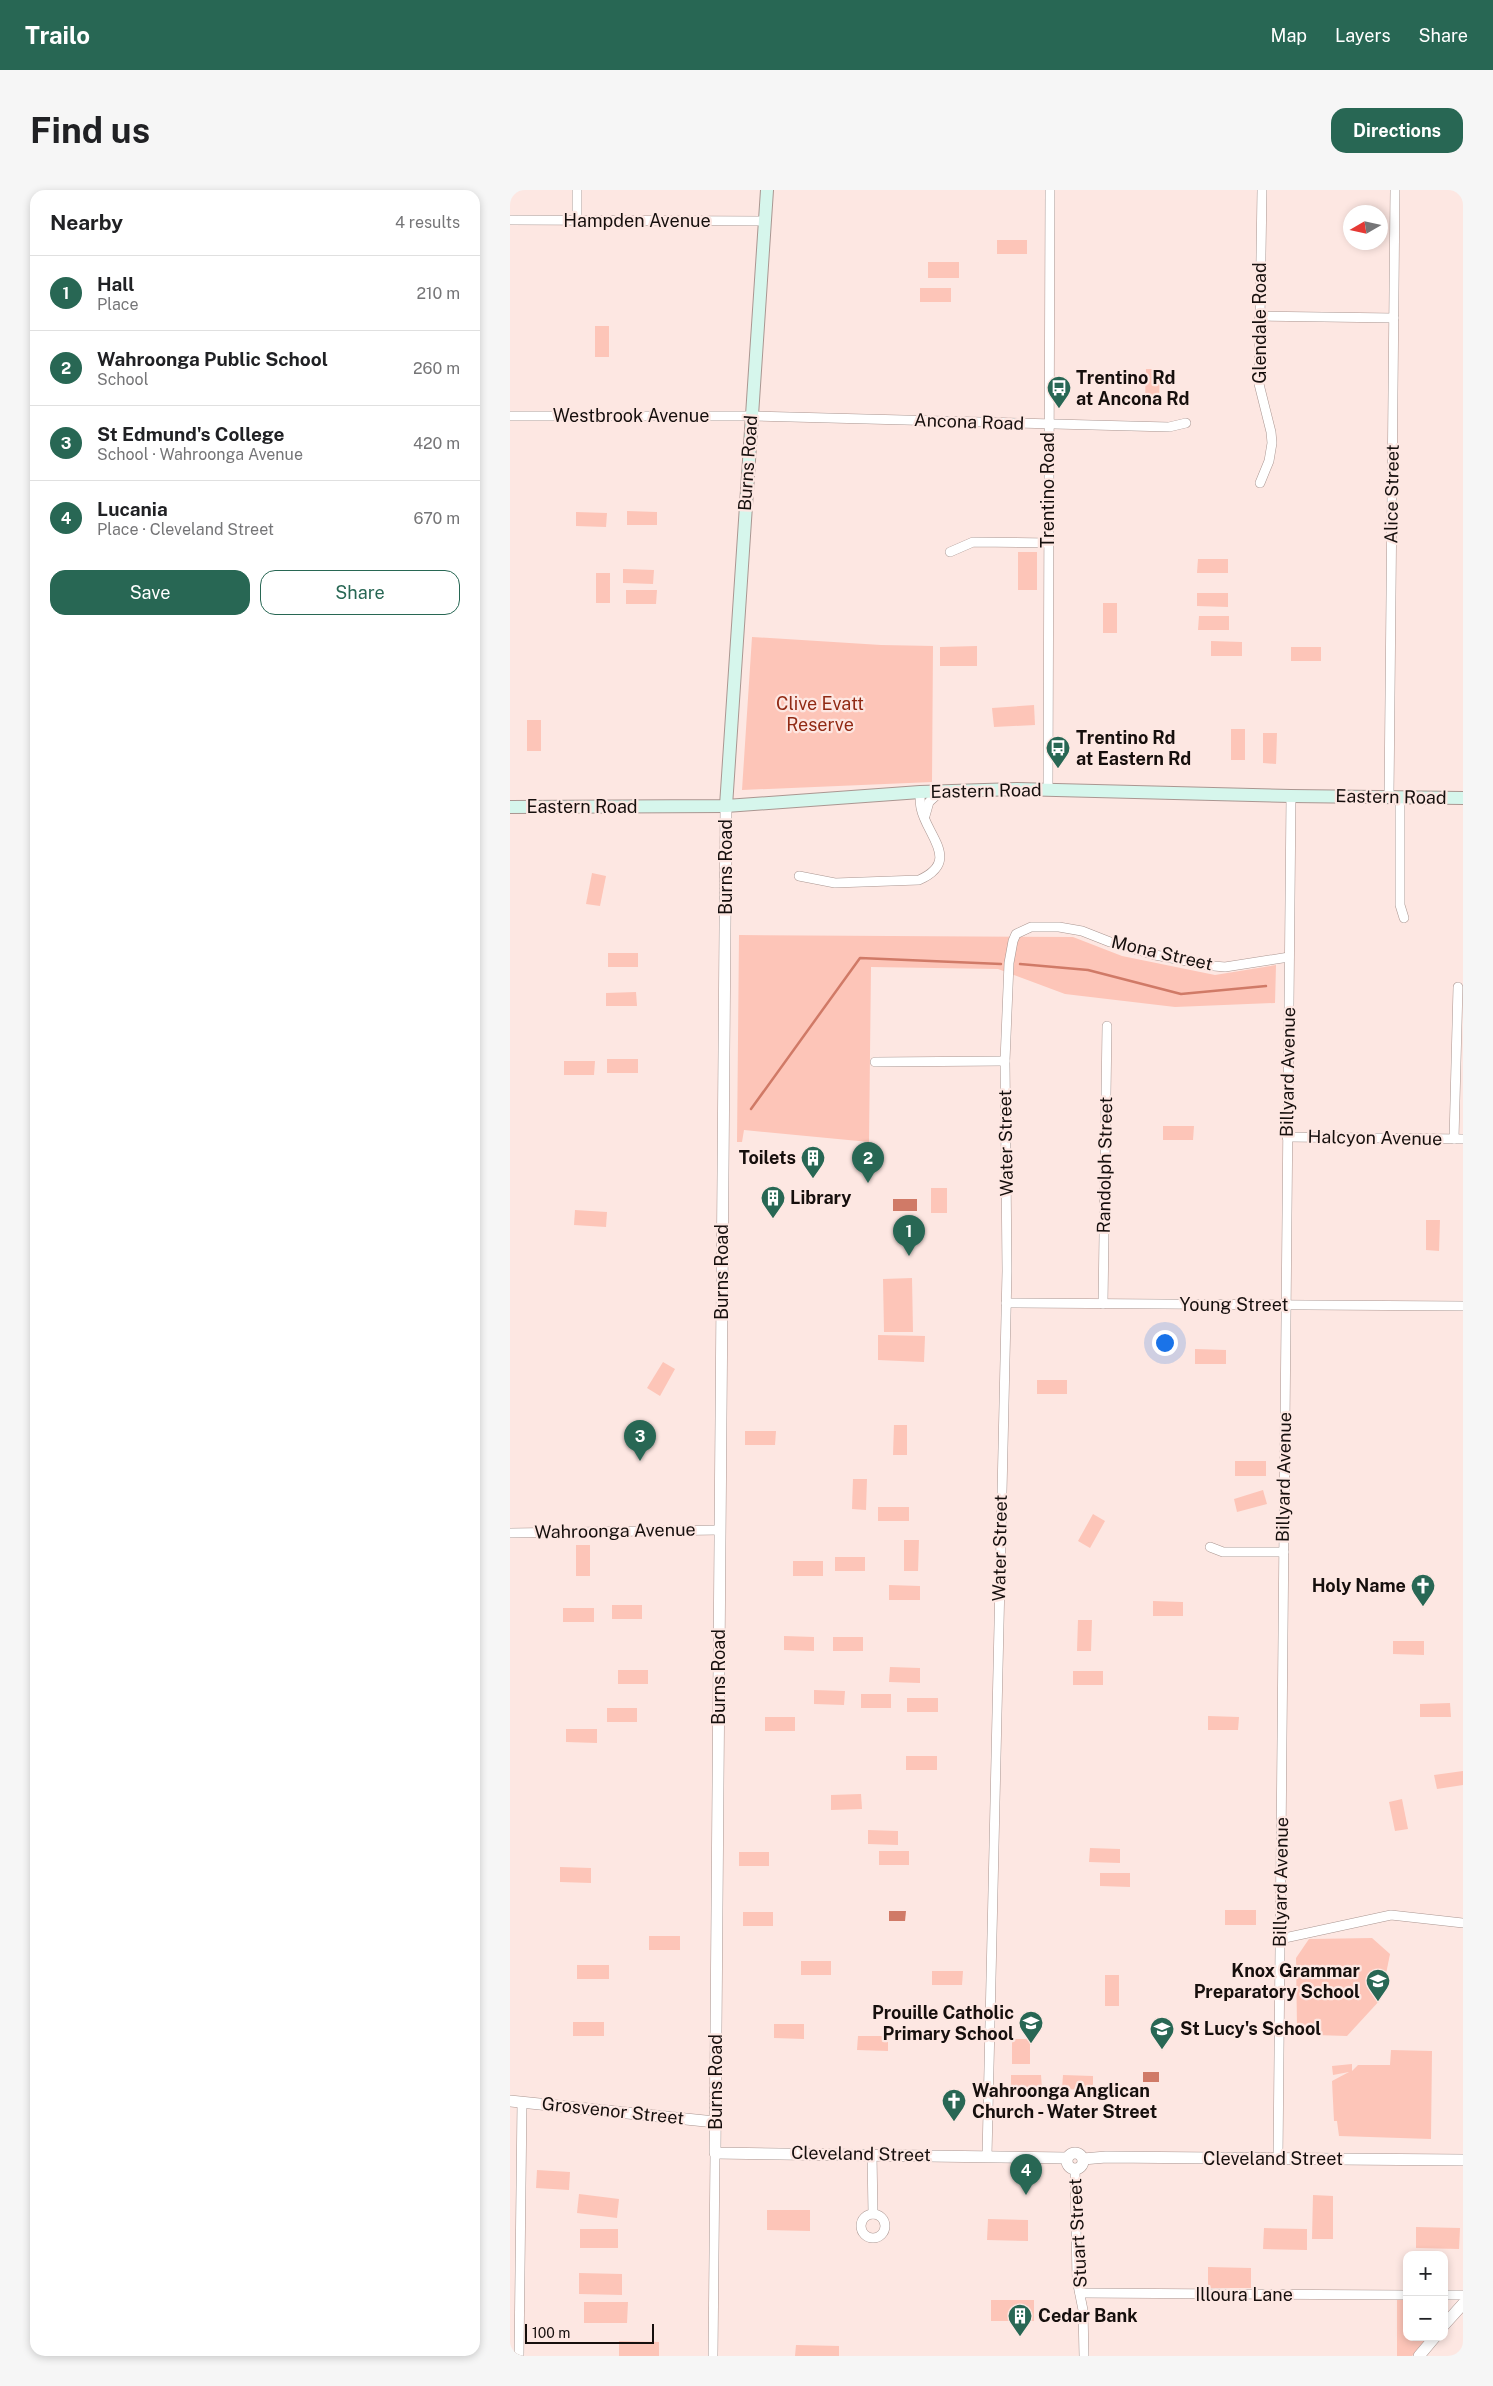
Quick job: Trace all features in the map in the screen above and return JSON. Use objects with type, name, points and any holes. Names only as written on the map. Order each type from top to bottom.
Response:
[{"type":"main road","name":"Burns Road","points":[[726,806],[767,190]]},
{"type":"main road","name":"Eastern Road","points":[[510,807],[726,806],[920,792],[1048,789],[1291,796],[1463,798]]},
{"type":"street","points":[[577,190],[577,220]]},
{"type":"street","name":"Trentino Road","points":[[1048,789],[1050,190]]},
{"type":"street","name":"Glendale Road","points":[[1260,483],[1269,461],[1272,438],[1259,389],[1262,190]]},
{"type":"street","name":"Alice Street","points":[[1396,190],[1394,318],[1395,797],[1400,905],[1404,918]]},
{"type":"street","name":"Hampden Avenue","points":[[510,220],[764,221]]},
{"type":"street","points":[[1259,316],[1394,318]]},
{"type":"street","name":"Westbrook Avenue","points":[[510,416],[751,416]]},
{"type":"street","name":"Ancona Road","points":[[751,416],[1169,427],[1186,423]]},
{"type":"street","points":[[950,552],[973,542],[1048,543]]},
{"type":"street","points":[[925,816],[929,802],[940,791]]},
{"type":"street","points":[[799,876],[835,883],[919,880],[927,876],[939,863],[940,851],[925,816],[920,809],[920,792]]},
{"type":"street","name":"Billyard Avenue","points":[[1278,2159],[1291,796]]},
{"type":"street","name":"Burns Road","points":[[712,2356],[726,806]]},
{"type":"street","name":"Mona Street","points":[[1013,941],[1016,934],[1031,927],[1059,927],[1082,931],[1110,942],[1155,955],[1214,966],[1225,967],[1289,957]]},
{"type":"street","name":"Water Street","points":[[987,2156],[1006,1303],[1005,1061],[1010,963],[1013,941]]},
{"type":"street","points":[[1458,987],[1458,1139]]},
{"type":"street","name":"Randolph Street","points":[[1103,1304],[1107,1026]]},
{"type":"street","points":[[875,1062],[1005,1061]]},
{"type":"street","name":"Halcyon Avenue","points":[[1287,1137],[1458,1139]]},
{"type":"street","name":"Young Street","points":[[1006,1303],[1463,1306]]},
{"type":"street","name":"Wahroonga Avenue","points":[[510,1533],[720,1530]]},
{"type":"street","points":[[1210,1547],[1224,1552],[1284,1552]]},
{"type":"street","points":[[1280,1939],[1390,1915],[1463,1923]]},
{"type":"street","points":[[516,2102],[519,2356]]},
{"type":"street","name":"Grosvenor Street","points":[[516,2102],[715,2122]]},
{"type":"street","name":"Cleveland Street","points":[[715,2153],[1067,2158]]},
{"type":"street","points":[[1076,2153],[1083,2159],[1080,2167],[1075,2169],[1069,2167],[1067,2158],[1076,2153]]},
{"type":"street","points":[[872,2154],[873,2214]]},
{"type":"street","name":"Cleveland Street","points":[[1083,2159],[1106,2157],[1463,2160]]},
{"type":"street","name":"Stuart Street","points":[[1075,2169],[1077,2280],[1083,2310],[1084,2356]]},
{"type":"street","name":"Illoura Lane","points":[[1080,2293],[1403,2295]]},
{"type":"street","points":[[1448,2295],[1463,2295]]},
{"type":"street","points":[[1448,2321],[1463,2304]]},
{"type":"street","points":[[1419,2356],[1432,2341]]},
{"type":"green space","points":[[997,240],[1027,240],[1027,254],[997,254]]},
{"type":"green space","points":[[928,262],[959,262],[959,278],[928,278]]},
{"type":"green space","points":[[920,288],[951,288],[951,302],[920,302]]},
{"type":"green space","points":[[595,326],[609,326],[609,357],[595,357]]},
{"type":"green space","points":[[1146,369],[1160,369],[1159,399],[1145,399]]},
{"type":"green space","points":[[627,511],[657,512],[657,525],[627,525]]},
{"type":"green space","points":[[576,512],[607,513],[606,527],[576,526]]},
{"type":"green space","points":[[1018,552],[1037,552],[1037,590],[1018,590]]},
{"type":"green space","points":[[1198,559],[1228,559],[1228,573],[1197,573]]},
{"type":"green space","points":[[623,569],[654,570],[653,584],[623,583]]},
{"type":"green space","points":[[596,573],[610,573],[610,603],[596,603]]},
{"type":"green space","points":[[626,590],[657,590],[656,604],[626,604]]},
{"type":"green space","points":[[1197,593],[1228,593],[1228,607],[1197,606]]},
{"type":"green space","points":[[1103,603],[1117,603],[1117,633],[1103,633]]},
{"type":"green space","points":[[1199,616],[1229,616],[1229,630],[1198,630]]},
{"type":"green space","name":"Clive Evatt Reserve","points":[[752,637],[881,645],[933,646],[932,782],[742,790]]},
{"type":"green space","points":[[1211,641],[1242,642],[1242,656],[1211,656]]},
{"type":"green space","points":[[977,646],[977,666],[940,666],[940,647]]},
{"type":"green space","points":[[1291,647],[1321,647],[1321,661],[1291,661]]},
{"type":"green space","points":[[1034,705],[1035,725],[994,727],[992,708]]},
{"type":"green space","points":[[527,720],[541,720],[541,751],[527,751]]},
{"type":"green space","points":[[1231,729],[1245,729],[1245,760],[1231,760]]},
{"type":"green space","points":[[1263,733],[1277,733],[1276,764],[1263,763]]},
{"type":"green space","points":[[592,873],[606,876],[600,906],[586,904]]},
{"type":"green space","points":[[739,935],[1073,937],[1122,956],[1215,975],[1276,965],[1275,1003],[1175,1007],[1065,994],[998,969],[871,967],[869,1142],[744,1130],[742,1142],[737,1142]]},
{"type":"green space","points":[[608,953],[638,953],[638,967],[608,967]]},
{"type":"green space","points":[[636,992],[637,1006],[606,1006],[606,993]]},
{"type":"green space","points":[[607,1059],[638,1059],[638,1073],[607,1073]]},
{"type":"green space","points":[[564,1061],[595,1061],[594,1075],[564,1075]]},
{"type":"green space","points":[[1163,1126],[1194,1126],[1193,1140],[1163,1140]]},
{"type":"green space","points":[[931,1188],[947,1188],[947,1213],[931,1213]]},
{"type":"green space","points":[[575,1210],[607,1212],[606,1227],[574,1225]]},
{"type":"green space","points":[[1426,1220],[1440,1220],[1439,1251],[1426,1250]]},
{"type":"green space","points":[[912,1278],[913,1332],[884,1332],[883,1279]]},
{"type":"green space","points":[[878,1335],[925,1336],[924,1362],[878,1360]]},
{"type":"green space","points":[[1195,1349],[1226,1350],[1226,1364],[1195,1364]]},
{"type":"green space","points":[[663,1362],[675,1369],[660,1396],[647,1388]]},
{"type":"green space","points":[[1037,1380],[1067,1380],[1067,1394],[1037,1394]]},
{"type":"green space","points":[[894,1425],[907,1425],[907,1455],[893,1455]]},
{"type":"green space","points":[[745,1431],[776,1431],[775,1445],[745,1445]]},
{"type":"green space","points":[[1235,1461],[1266,1461],[1266,1476],[1235,1476]]},
{"type":"green space","points":[[853,1479],[867,1479],[866,1510],[852,1509]]},
{"type":"green space","points":[[1263,1490],[1267,1504],[1237,1512],[1234,1499]]},
{"type":"green space","points":[[878,1507],[909,1507],[909,1521],[878,1521]]},
{"type":"green space","points":[[1093,1514],[1105,1521],[1090,1548],[1078,1541]]},
{"type":"green space","points":[[904,1540],[919,1540],[918,1571],[904,1571]]},
{"type":"green space","points":[[576,1545],[590,1545],[590,1576],[576,1576]]},
{"type":"green space","points":[[835,1557],[865,1557],[865,1571],[835,1571]]},
{"type":"green space","points":[[793,1561],[823,1561],[823,1576],[793,1576]]},
{"type":"green space","points":[[889,1585],[920,1586],[920,1600],[889,1600]]},
{"type":"green space","points":[[1153,1601],[1183,1602],[1183,1616],[1153,1616]]},
{"type":"green space","points":[[612,1605],[642,1605],[642,1619],[612,1619]]},
{"type":"green space","points":[[563,1608],[594,1608],[594,1622],[563,1622]]},
{"type":"green space","points":[[1078,1620],[1092,1620],[1091,1651],[1077,1651]]},
{"type":"green space","points":[[784,1636],[814,1637],[814,1651],[784,1650]]},
{"type":"green space","points":[[833,1637],[863,1637],[863,1651],[833,1651]]},
{"type":"green space","points":[[1393,1641],[1424,1641],[1424,1655],[1393,1654]]},
{"type":"green space","points":[[890,1667],[920,1668],[920,1683],[889,1682]]},
{"type":"green space","points":[[618,1670],[648,1670],[648,1684],[618,1684]]},
{"type":"green space","points":[[1073,1671],[1103,1671],[1103,1685],[1073,1685]]},
{"type":"green space","points":[[814,1690],[845,1691],[844,1705],[814,1704]]},
{"type":"green space","points":[[861,1694],[891,1694],[891,1708],[861,1708]]},
{"type":"green space","points":[[907,1698],[938,1698],[938,1712],[907,1712]]},
{"type":"green space","points":[[1450,1703],[1451,1717],[1420,1717],[1420,1704]]},
{"type":"green space","points":[[607,1708],[637,1708],[637,1722],[607,1722]]},
{"type":"green space","points":[[1208,1716],[1239,1717],[1238,1730],[1208,1730]]},
{"type":"green space","points":[[765,1717],[795,1717],[795,1731],[765,1731]]},
{"type":"green space","points":[[566,1729],[597,1729],[597,1743],[566,1742]]},
{"type":"green space","points":[[906,1756],[937,1756],[937,1770],[906,1770]]},
{"type":"green space","points":[[1463,1771],[1463,1785],[1437,1789],[1434,1775]]},
{"type":"green space","points":[[861,1794],[862,1809],[831,1810],[831,1795]]},
{"type":"green space","points":[[1402,1799],[1408,1829],[1395,1831],[1389,1802]]},
{"type":"green space","points":[[868,1830],[898,1831],[898,1845],[868,1844]]},
{"type":"green space","points":[[1090,1848],[1120,1849],[1120,1863],[1089,1862]]},
{"type":"green space","points":[[879,1851],[909,1851],[909,1865],[879,1865]]},
{"type":"green space","points":[[739,1852],[769,1852],[769,1866],[739,1866]]},
{"type":"green space","points":[[560,1867],[591,1868],[591,1883],[560,1882]]},
{"type":"green space","points":[[1100,1873],[1130,1873],[1130,1887],[1100,1886]]},
{"type":"green space","points":[[1225,1910],[1256,1910],[1256,1925],[1225,1925]]},
{"type":"green space","points":[[743,1912],[773,1912],[773,1926],[743,1926]]},
{"type":"green space","points":[[649,1936],[680,1936],[680,1950],[649,1950]]},
{"type":"green space","points":[[1372,1938],[1390,1954],[1381,1999],[1347,2036],[1315,2035],[1297,2027],[1296,1958],[1309,1939]]},
{"type":"green space","points":[[801,1961],[831,1961],[831,1975],[801,1975]]},
{"type":"green space","points":[[577,1965],[609,1965],[609,1979],[577,1979]]},
{"type":"green space","points":[[932,1971],[963,1971],[962,1985],[932,1985]]},
{"type":"green space","points":[[1105,1975],[1119,1975],[1119,2006],[1105,2006]]},
{"type":"green space","points":[[573,2022],[604,2022],[604,2036],[573,2036]]},
{"type":"green space","points":[[774,2024],[804,2024],[804,2039],[774,2038]]},
{"type":"green space","points":[[858,2036],[888,2036],[888,2051],[857,2050]]},
{"type":"green space","points":[[1012,2039],[1030,2039],[1030,2064],[1012,2064]]},
{"type":"green space","points":[[1391,2050],[1432,2051],[1431,2139],[1339,2136],[1337,2121],[1334,2121],[1332,2081],[1349,2072],[1333,2075],[1332,2066],[1352,2064],[1352,2071],[1358,2065],[1390,2065]]},
{"type":"green space","points":[[1011,2075],[1041,2075],[1042,2089],[1011,2089]]},
{"type":"green space","points":[[1063,2075],[1093,2076],[1093,2090],[1062,2089]]},
{"type":"green space","points":[[537,2170],[570,2172],[569,2190],[536,2188]]},
{"type":"green space","points":[[579,2194],[619,2199],[617,2218],[577,2213]]},
{"type":"green space","points":[[1313,2195],[1333,2196],[1333,2239],[1312,2239]]},
{"type":"green space","points":[[767,2210],[810,2210],[810,2231],[767,2230]]},
{"type":"green space","points":[[988,2219],[1028,2220],[1028,2241],[987,2240]]},
{"type":"green space","points":[[1416,2227],[1460,2228],[1459,2249],[1416,2248]]},
{"type":"green space","points":[[1264,2228],[1307,2229],[1307,2250],[1263,2249]]},
{"type":"green space","points":[[580,2229],[618,2229],[618,2248],[580,2248]]},
{"type":"green space","points":[[1208,2267],[1251,2268],[1251,2288],[1208,2288]]},
{"type":"green space","points":[[579,2273],[622,2274],[622,2295],[579,2294]]},
{"type":"green space","points":[[1397,2299],[1403,2299],[1403,2341],[1425,2341],[1412,2356],[1397,2356]]},
{"type":"green space","points":[[991,2300],[1034,2300],[1034,2321],[991,2321]]},
{"type":"green space","points":[[584,2302],[628,2302],[627,2323],[584,2323]]},
{"type":"green space","points":[[619,2341],[659,2342],[659,2356],[619,2356]]},
{"type":"green space","points":[[796,2345],[839,2346],[839,2356],[795,2356]]},
{"type":"shaded area","points":[[893,1199],[917,1199],[917,1211],[893,1211]]},
{"type":"shaded area","points":[[889,1911],[906,1911],[905,1921],[889,1921]]},
{"type":"shaded area","points":[[1143,2072],[1159,2072],[1159,2082],[1143,2082]]},
{"type":"waterway","points":[[751,1109],[860,958],[1001,964]]},
{"type":"waterway","points":[[1020,964],[1088,970],[1181,994],[1266,986]]},
{"type":"place","name":"Trentino Rd at Ancona Rd","points":[[1059,409]]},
{"type":"place","name":"Trentino Rd at Eastern Rd","points":[[1058,769]]},
{"type":"place","name":"Toilets","points":[[813,1179]]},
{"type":"place","name":"Wahroonga Public School","points":[[868,1183]]},
{"type":"place","name":"Library","points":[[773,1219]]},
{"type":"place","name":"Hall","points":[[909,1256]]},
{"type":"place","name":"St Edmund's College","points":[[640,1461]]},
{"type":"place","name":"Holy Name","points":[[1423,1607]]},
{"type":"place","name":"Knox Grammar Preparatory School","points":[[1378,2002]]},
{"type":"place","name":"Prouille Catholic Primary School","points":[[1031,2044]]},
{"type":"place","name":"St Lucy's School","points":[[1162,2050]]},
{"type":"place","name":"Wahroonga Anglican Church - Water Street","points":[[954,2122]]},
{"type":"place","name":"Lucania","points":[[1026,2195]]},
{"type":"place","name":"Cedar Bank","points":[[1020,2337]]}]
